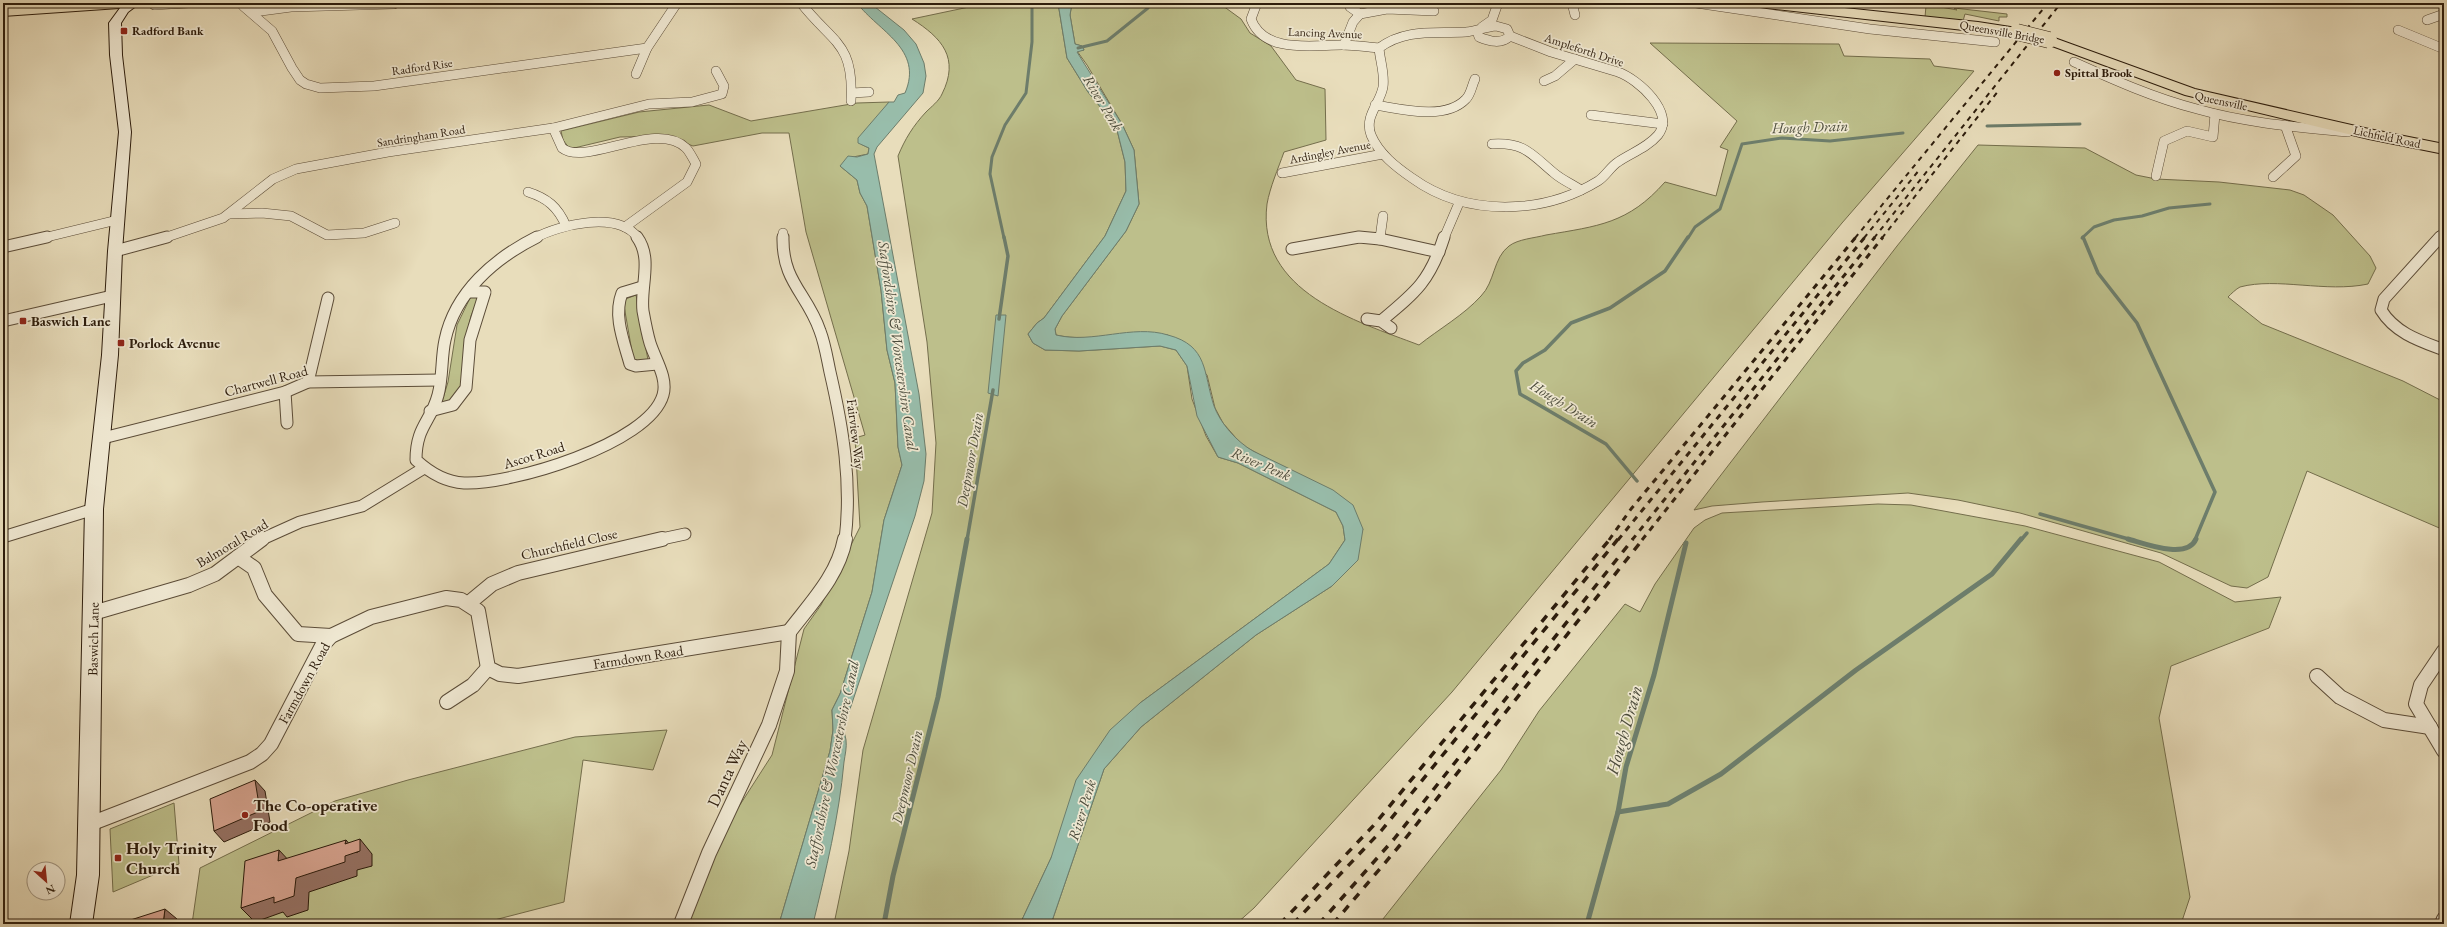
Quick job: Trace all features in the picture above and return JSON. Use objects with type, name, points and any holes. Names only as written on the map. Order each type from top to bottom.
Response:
[{"type":"highway","points":[[3,12],[134,3]]},
{"type":"highway","name":"Queensville Bridge","points":[[1757,3],[1950,23],[2017,32],[2049,40],[2190,92],[2331,125]]},
{"type":"highway","name":"Lichfield Road","points":[[2331,125],[2444,149]]},
{"type":"street","name":"Baswich Lane","points":[[81,924],[88,875],[90,824],[94,509],[103,438],[117,220],[125,132],[116,55],[115,23],[124,10],[134,3]]},
{"type":"street","points":[[163,4],[188,3]]},
{"type":"street","name":"Radford Rise","points":[[243,3],[243,6],[253,12],[275,34],[297,78],[307,85],[336,88],[374,86],[647,48]]},
{"type":"street","points":[[636,74],[647,48],[677,3]]},
{"type":"street","points":[[801,3],[841,44],[848,56],[852,76],[851,97],[869,92]]},
{"type":"street","name":"Lancing Avenue","points":[[1257,3],[1252,19],[1255,30],[1264,37],[1285,45],[1344,45],[1379,48]]},
{"type":"street","points":[[1349,3],[1350,6],[1360,14]]},
{"type":"street","points":[[1479,32],[1492,20],[1498,3]]},
{"type":"street","points":[[1507,3],[1501,20],[1507,36]]},
{"type":"street","points":[[1572,3],[1576,15]]},
{"type":"street","points":[[1696,3],[1870,29],[1995,42]]},
{"type":"street","points":[[253,12],[291,7],[394,4]]},
{"type":"street","points":[[1344,45],[1353,22],[1360,14],[1374,9],[1395,8],[1434,11]]},
{"type":"street","points":[[2427,20],[2444,14]]},
{"type":"street","name":"Ampleforth Drive","points":[[1379,48],[1392,38],[1407,34],[1479,32],[1495,26],[1507,36],[1520,41],[1624,74],[1641,86],[1658,106],[1663,124]]},
{"type":"street","points":[[2398,30],[2444,49]]},
{"type":"street","name":"Ampleforth Drive","points":[[1479,32],[1491,41],[1507,36]]},
{"type":"street","points":[[1379,48],[1383,86],[1369,118],[1369,130],[1382,154],[1413,181],[1433,193],[1459,203],[1484,207],[1533,204],[1555,199],[1581,190],[1605,175],[1616,162],[1646,147],[1656,139],[1663,124],[1591,115]]},
{"type":"street","points":[[1544,81],[1555,76],[1575,59]]},
{"type":"street","name":"Queensville","points":[[2074,62],[2119,83],[2215,114],[2285,125],[2369,134]]},
{"type":"street","name":"Sandringham Road","points":[[115,251],[195,229],[229,214],[273,179],[296,169],[402,150],[553,128],[649,104],[692,102],[708,99],[722,94],[724,86],[716,71]]},
{"type":"street","points":[[1375,105],[1420,111],[1440,110],[1457,105],[1466,98],[1475,79]]},
{"type":"street","points":[[2156,176],[2164,141],[2187,131],[2213,136],[2215,114]]},
{"type":"street","points":[[2273,177],[2296,156],[2285,125]]},
{"type":"street","points":[[424,468],[416,460],[417,437],[438,396],[447,333],[468,292],[496,260],[511,250],[566,226],[604,223],[624,227],[687,182],[696,164],[694,158],[681,145],[668,140],[623,142],[576,152],[564,150],[560,145],[553,128]]},
{"type":"street","points":[[1492,144],[1512,142],[1525,147],[1543,160],[1553,172],[1581,190]]},
{"type":"street","name":"Ardingley Avenue","points":[[1282,173],[1307,170],[1382,154]]},
{"type":"street","points":[[528,192],[553,203],[562,214],[566,226]]},
{"type":"street","points":[[1381,321],[1419,286],[1431,272],[1439,252],[1449,218],[1459,203]]},
{"type":"street","points":[[229,214],[262,213],[291,216],[327,235],[364,233],[395,223]]},
{"type":"street","points":[[1380,239],[1383,216]]},
{"type":"street","points":[[3,247],[117,220]]},
{"type":"street","name":"Ascot Road","points":[[424,468],[443,477],[464,483],[492,483],[529,475],[602,447],[629,432],[653,413],[664,396],[664,381],[649,338],[642,287],[646,257],[642,245],[634,233],[624,227]]},
{"type":"street","points":[[2444,232],[2384,299],[2380,310],[2384,317],[2400,330],[2444,350]]},
{"type":"street","name":"Fairview Way","points":[[783,233],[784,260],[798,292],[819,328],[837,401],[848,490],[848,515],[845,539],[838,563],[820,592],[789,632]]},
{"type":"street","points":[[1290,250],[1359,237],[1380,239],[1439,252]]},
{"type":"street","points":[[642,287],[622,293],[618,300],[621,327],[630,364],[636,366],[657,364]]},
{"type":"street","points":[[430,411],[453,405],[466,388],[470,340],[485,292],[468,292]]},
{"type":"street","points":[[3,321],[112,296]]},
{"type":"street","points":[[308,382],[312,353],[322,330],[328,298]]},
{"type":"street","points":[[1367,319],[1381,321],[1391,328]]},
{"type":"street","name":"Chartwell Road","points":[[103,438],[285,392],[308,382],[440,380]]},
{"type":"street","points":[[285,392],[287,423]]},
{"type":"street","name":"Balmoral Road","points":[[93,613],[189,585],[215,574],[261,540],[300,522],[362,506],[424,468]]},
{"type":"street","points":[[3,537],[94,509]]},
{"type":"street","name":"Churchfield Close","points":[[469,603],[492,584],[518,572],[685,534]]},
{"type":"street","points":[[238,557],[254,568],[256,579],[272,605],[298,634],[331,636]]},
{"type":"street","name":"Farmdown Road","points":[[90,824],[250,762],[262,754],[271,744],[322,646],[331,636],[371,617],[446,598],[469,603]]},
{"type":"street","points":[[447,702],[473,684],[488,668],[478,612],[469,603]]},
{"type":"street","name":"Farmdown Road","points":[[488,668],[500,674],[518,676],[789,632]]},
{"type":"street","name":"Danta Way","points":[[681,924],[709,853],[769,725],[787,671],[789,632]]},
{"type":"street","points":[[2443,749],[2416,704],[2421,685],[2444,651]]},
{"type":"street","points":[[2317,676],[2340,697],[2384,720],[2430,727]]},
{"type":"street","points":[[2442,924],[2444,919]]},
{"type":"shaded area","points":[[988,3],[1058,3],[1067,58],[1088,92],[1116,126],[1125,162],[1126,191],[1105,236],[1044,318],[1037,323],[1028,334],[1033,343],[1045,350],[1079,351],[1160,346],[1176,350],[1187,366],[1192,399],[1206,436],[1218,457],[1238,463],[1336,512],[1343,526],[1345,540],[1329,564],[1140,703],[1051,858],[1020,924],[834,924],[849,851],[863,750],[932,513],[936,443],[927,342],[898,156],[907,138],[921,117],[941,97],[947,81],[949,70],[945,50],[932,34],[912,19]]},
{"type":"shaded area","points":[[1072,3],[1219,3],[1241,19],[1250,33],[1271,46],[1296,80],[1325,89],[1326,140],[1284,152],[1268,198],[1268,234],[1277,260],[1294,281],[1315,298],[1340,313],[1419,345],[1459,316],[1481,296],[1489,284],[1500,257],[1509,246],[1527,239],[1581,229],[1611,221],[1638,207],[1665,182],[1716,196],[1728,150],[1720,147],[1737,121],[1650,43],[1839,44],[1844,56],[1930,59],[1934,66],[1974,71],[1842,223],[1452,692],[1254,908],[1236,924],[1051,924],[1104,769],[1141,727],[1256,635],[1332,586],[1363,529],[1288,470],[1242,445],[1223,423],[1215,408],[1207,375],[1168,335],[1140,334],[1083,338],[1056,335],[1055,329],[1062,316],[1126,231],[1139,204],[1134,150],[1122,124],[1077,51],[1084,50],[1082,46],[1075,44],[1070,15]]},
{"type":"shaded area","points":[[1930,5],[1957,10],[1954,8],[2007,14],[2007,17],[1999,17],[1999,21],[1965,14],[1963,21],[1925,17],[1926,6]]},
{"type":"shaded area","points":[[889,102],[861,144],[869,148],[868,154],[853,157],[840,166],[857,180],[860,193],[867,206],[881,290],[887,350],[895,383],[898,447],[902,465],[884,520],[872,592],[840,694],[832,710],[833,730],[830,751],[779,924],[681,924],[709,853],[772,755],[804,629],[821,605],[860,527],[855,438],[865,435],[806,232],[789,133],[762,133],[693,146],[668,136],[620,137],[570,149],[563,140],[561,131],[639,112],[709,105],[751,121],[857,103]]},
{"type":"shaded area","points":[[1978,145],[2085,148],[2136,175],[2156,179],[2219,182],[2290,190],[2304,195],[2333,215],[2370,256],[2376,268],[2368,284],[2335,287],[2254,284],[2240,287],[2228,297],[2262,324],[2403,381],[2444,402],[2444,530],[2307,471],[2268,577],[2247,588],[2231,586],[2161,553],[2020,513],[1958,500],[1908,493],[1762,502],[1712,506],[1694,510],[1897,246]]},
{"type":"shaded area","points":[[636,295],[648,360],[634,363],[623,300]]},
{"type":"shaded area","points":[[471,296],[479,296],[471,316],[466,337],[462,385],[453,400],[441,405],[448,382],[457,325]]},
{"type":"shaded area","points":[[1878,504],[1911,505],[2025,526],[2159,562],[2235,602],[2281,597],[2269,628],[2171,666],[2159,718],[2190,897],[2181,924],[1379,924],[1501,770],[1539,711],[1625,604],[1640,612],[1655,584],[1694,528],[1705,520],[1722,513]]},
{"type":"shaded area","points":[[667,730],[653,770],[583,760],[564,902],[479,924],[192,924],[200,868],[335,801],[408,780],[575,737]]},
{"type":"shaded area","points":[[174,803],[179,864],[113,892],[110,829]]},
{"type":"water","name":"Staffordshire & Worcestershire Canal","points":[[857,3],[870,3],[904,30],[916,44],[924,63],[926,76],[923,93],[877,147],[874,154],[919,394],[926,454],[924,481],[915,516],[849,712],[844,719],[846,745],[839,803],[813,924],[779,924],[830,751],[833,730],[832,710],[840,694],[872,592],[884,520],[902,465],[898,447],[895,383],[887,350],[881,290],[867,206],[860,193],[857,180],[840,166],[848,156],[857,157],[868,154],[869,148],[858,143],[858,138],[889,102],[894,102],[898,95],[905,93],[909,78],[908,64],[904,53],[896,42]]},
{"type":"water","name":"River Penk","points":[[1058,3],[1072,3],[1070,15],[1075,44],[1082,46],[1084,50],[1077,52],[1122,124],[1134,150],[1139,204],[1126,231],[1062,316],[1055,329],[1056,335],[1084,337],[1154,332],[1168,335],[1191,346],[1198,354],[1202,362],[1214,406],[1220,419],[1235,437],[1253,451],[1333,490],[1353,505],[1363,529],[1358,560],[1332,586],[1256,635],[1141,727],[1104,769],[1051,924],[1020,924],[1051,858],[1076,780],[1110,730],[1140,703],[1329,564],[1345,540],[1343,526],[1336,512],[1238,463],[1218,457],[1197,416],[1187,366],[1176,350],[1160,346],[1079,351],[1045,350],[1033,343],[1028,334],[1037,323],[1044,318],[1105,236],[1126,191],[1125,162],[1116,126],[1088,92],[1067,58]]},
{"type":"water","points":[[996,315],[1006,315],[998,396],[988,393]]},
{"type":"building","points":[[255,780],[260,811],[214,831],[210,799]]},
{"type":"building","points":[[360,839],[360,851],[345,856],[345,862],[296,878],[294,896],[274,903],[274,897],[241,908],[245,861],[279,850],[278,861],[346,840],[345,844]]},
{"type":"building","points":[[165,909],[163,924],[118,924]]},
{"type":"waterway","name":"Deepmoor Drain","points":[[1004,238],[990,174],[992,157],[1005,125],[1026,93],[1032,42],[1032,3]]},
{"type":"waterway","points":[[1078,48],[1107,41],[1148,8],[1149,3]]},
{"type":"waterway","name":"Hough Drain","points":[[1987,126],[2080,124]]},
{"type":"waterway","name":"Hough Drain","points":[[1688,238],[1695,227],[1720,209],[1742,144],[1782,138],[1830,141],[1903,133]]},
{"type":"waterway","points":[[2083,237],[2094,227],[2114,220],[2142,216],[2169,208],[2210,204]]},
{"type":"waterway","name":"Deepmoor Drain","points":[[999,319],[1008,256],[1004,237]]},
{"type":"waterway","name":"Hough Drain","points":[[1637,481],[1606,444],[1520,394],[1516,371],[1523,363],[1545,350],[1571,323],[1610,308],[1665,271],[1688,237]]},
{"type":"waterway","points":[[2083,237],[2098,273],[2137,323],[2215,492],[2195,540]]},
{"type":"waterway","name":"Deepmoor Drain","points":[[967,540],[993,390]]},
{"type":"waterway","points":[[2040,514],[2132,540]]},
{"type":"waterway","points":[[2021,540],[2027,533]]},
{"type":"waterway","name":"Deepmoor Drain","points":[[884,924],[893,876],[938,697],[967,539]]},
{"type":"waterway","points":[[1618,812],[1668,804],[1721,774],[1856,670],[1992,574],[2021,539]]},
{"type":"waterway","points":[[2128,539],[2155,547],[2175,550],[2184,549],[2191,545],[2196,539]]},
{"type":"waterway","name":"Hough Drain","points":[[1618,812],[1626,767],[1654,675],[1686,543]]},
{"type":"waterway","name":"Hough Drain","points":[[1587,924],[1618,812]]},
{"type":"railway","points":[[1855,238],[2048,3]]},
{"type":"railway","points":[[1874,238],[2061,3]]},
{"type":"railway","points":[[1882,238],[1999,90]]},
{"type":"railway","points":[[1864,238],[1920,169]]},
{"type":"railway","points":[[1609,540],[1631,509],[1856,237]]},
{"type":"railway","points":[[1618,540],[1865,237]]},
{"type":"railway","points":[[1632,540],[1875,237]]},
{"type":"railway","points":[[1642,540],[1883,237]]},
{"type":"railway","points":[[1280,924],[1374,825],[1610,539]]},
{"type":"railway","points":[[1293,924],[1381,831],[1618,539]]},
{"type":"railway","points":[[1319,924],[1394,839],[1633,539]]},
{"type":"railway","points":[[1333,924],[1401,844],[1643,539]]},
{"type":"place","name":"Radford Bank","points":[[124,31]]},
{"type":"place","name":"Spittal Brook","points":[[2057,73]]},
{"type":"place","name":"Baswich Lane","points":[[23,321]]},
{"type":"place","name":"Porlock Avenue","points":[[121,343]]},
{"type":"place","name":"The Co-operative Food","points":[[245,815]]},
{"type":"place","name":"Holy Trinity Church","points":[[118,858]]}]
